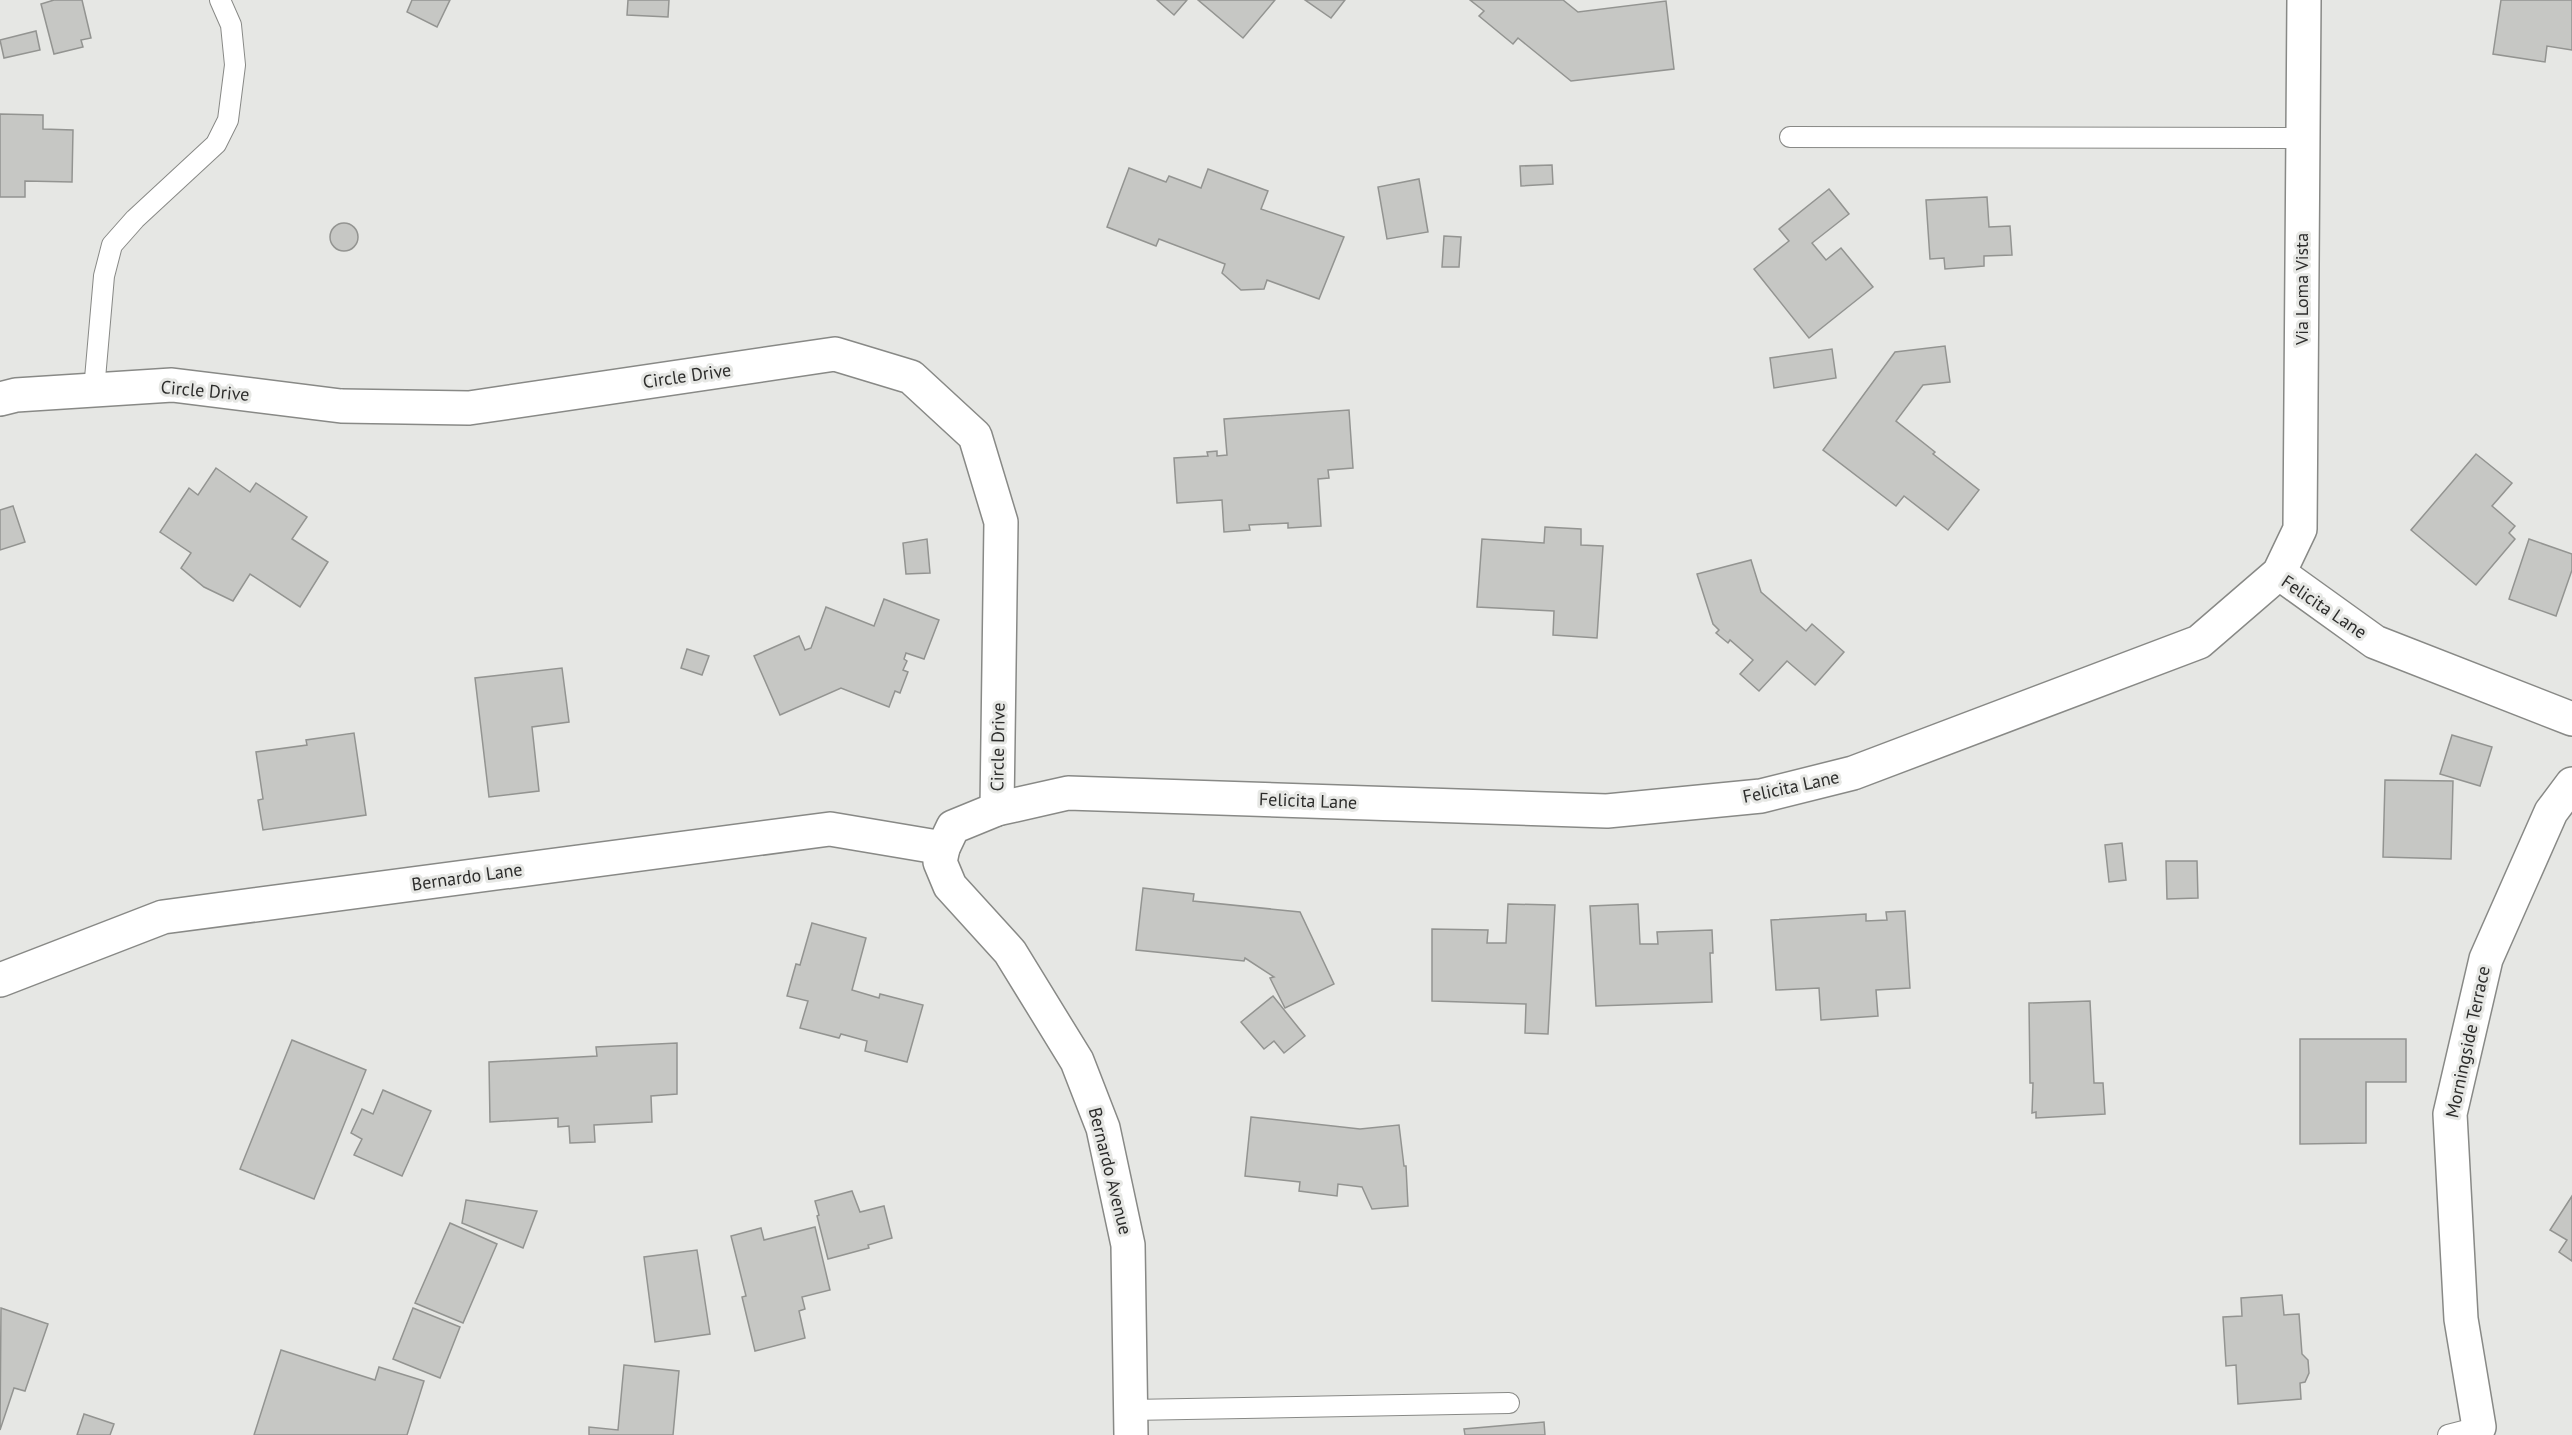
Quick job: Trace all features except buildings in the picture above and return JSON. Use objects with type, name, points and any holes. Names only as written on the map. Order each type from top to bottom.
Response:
[{"type":"street","name":"Via Loma Vista","points":[[2279,573],[2300,528],[2304,0]]},
{"type":"street","name":"Circle Drive","points":[[0,399],[16,395],[172,385],[341,406],[469,408],[835,354],[911,377],[975,436],[1000,522],[997,809]]},
{"type":"street","name":"Felicita Lane","points":[[943,848],[953,827],[997,809],[1068,793],[1606,811],[1761,796],[1853,773],[2199,642],[2279,573],[2375,642],[2572,719]]},
{"type":"street","name":"Morningside Terrace","points":[[2479,1427],[2461,1319],[2450,1114],[2486,959],[2551,812],[2572,784]]},
{"type":"street","name":"Bernardo Lane","points":[[0,980],[163,917],[830,829],[943,848]]},
{"type":"street","name":"Bernardo Avenue","points":[[943,848],[940,862],[950,886],[1011,952],[1077,1061],[1103,1128],[1128,1245],[1130,1423]]},
{"type":"lane","points":[[94,390],[104,276],[112,245],[135,219],[216,144],[228,120],[235,65],[231,25],[220,0]]},
{"type":"lane","points":[[1790,137],[2303,138]]},
{"type":"lane","points":[[1130,1423],[1509,1403]]},
{"type":"lane","points":[[2448,1435],[2479,1427]]}]
